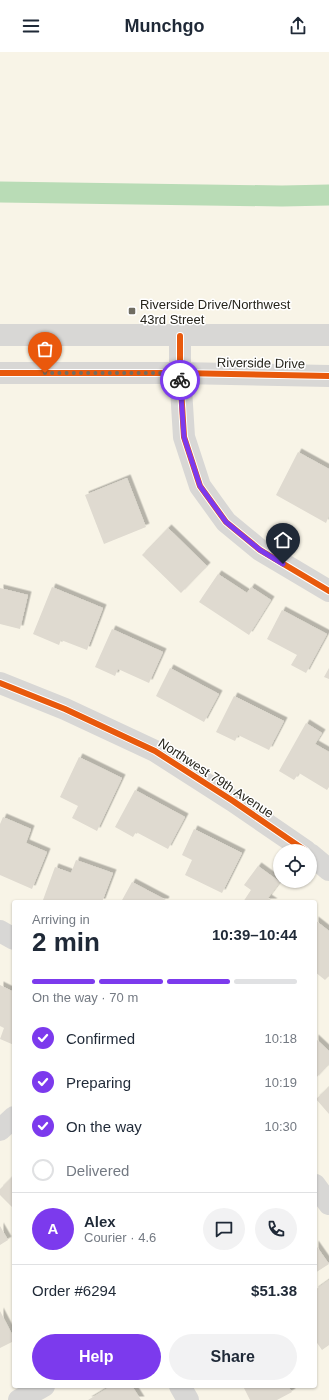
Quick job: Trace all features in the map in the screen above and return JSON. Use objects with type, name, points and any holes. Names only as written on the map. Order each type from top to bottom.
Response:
[{"type":"street","name":"Riverside Drive","points":[[0,335],[329,335]]},
{"type":"street","points":[[180,336],[180,373],[184,437],[200,486],[226,522],[260,550],[329,591]]},
{"type":"street","name":"Riverside Drive","points":[[0,372],[329,376]]},
{"type":"street","name":"Northwest 79th Avenue","points":[[0,683],[65,709],[155,751],[233,801],[296,844]]},
{"type":"street","points":[[317,860],[329,870]]},
{"type":"street","points":[[0,931],[12,938]]},
{"type":"street","points":[[0,1130],[12,1119]]},
{"type":"street","points":[[317,1189],[329,1204]]},
{"type":"street","points":[[19,1400],[40,1388]]},
{"type":"street","points":[[181,1388],[188,1400]]},
{"type":"building","points":[[298,452],[329,469],[329,516],[326,523],[276,495]]},
{"type":"building","points":[[127,478],[146,527],[104,544],[85,495]]},
{"type":"building","points":[[168,528],[207,566],[181,593],[142,555]]},
{"type":"building","points":[[218,574],[247,593],[251,587],[271,600],[249,635],[199,602]]},
{"type":"building","points":[[52,587],[103,608],[87,650],[61,640],[59,645],[33,634]]},
{"type":"building","points":[[0,588],[28,595],[20,629],[0,624]]},
{"type":"building","points":[[282,610],[327,634],[306,673],[291,665],[297,655],[267,639]]},
{"type":"building","points":[[112,629],[163,652],[149,683],[118,669],[115,676],[95,667]]},
{"type":"building","points":[[170,668],[219,694],[204,722],[156,696]]},
{"type":"building","points":[[329,668],[329,679],[324,677]]},
{"type":"building","points":[[234,696],[284,721],[269,750],[238,735],[235,741],[216,732]]},
{"type":"building","points":[[306,723],[322,733],[315,744],[329,752],[329,787],[327,790],[299,773],[294,780],[279,771]]},
{"type":"building","points":[[79,757],[122,778],[97,831],[72,818],[78,806],[60,797]]},
{"type":"building","points":[[135,790],[185,817],[168,849],[136,832],[133,837],[115,827]]},
{"type":"building","points":[[3,817],[31,829],[26,843],[47,852],[32,889],[0,875],[0,824]]},
{"type":"building","points":[[194,829],[242,853],[222,893],[185,875],[192,860],[182,855]]},
{"type":"building","points":[[76,860],[113,873],[103,900],[43,900],[55,867],[71,873]]},
{"type":"building","points":[[258,866],[273,877],[273,888],[276,888],[268,898],[271,900],[244,900],[251,890],[244,885]]},
{"type":"building","points":[[132,882],[166,900],[122,900]]},
{"type":"building","points":[[317,922],[329,931],[329,976],[325,980],[317,974]]},
{"type":"building","points":[[0,985],[12,991],[12,1044],[0,1039],[4,1028],[0,1026]]},
{"type":"building","points":[[317,1040],[329,1051],[329,1064],[317,1077]]},
{"type":"building","points":[[329,1087],[329,1114],[317,1100],[317,1098]]},
{"type":"building","points":[[12,1177],[12,1207],[0,1195],[0,1189]]},
{"type":"building","points":[[0,1226],[8,1240],[0,1245]]},
{"type":"building","points":[[317,1247],[329,1264],[317,1272]]},
{"type":"building","points":[[329,1280],[329,1345],[322,1350],[317,1343],[317,1289]]},
{"type":"building","points":[[0,1311],[12,1334],[12,1342],[0,1348]]},
{"type":"building","points":[[108,1388],[133,1388],[141,1400],[88,1400]]},
{"type":"building","points":[[244,1388],[289,1388],[292,1392],[277,1400],[250,1400]]},
{"type":"waterway","points":[[0,192],[282,196],[329,195]]},
{"type":"cycle path","points":[[180,336],[180,373],[184,437],[200,486],[226,522],[260,550],[329,591]]},
{"type":"cycle path","points":[[0,373],[180,373],[329,376]]},
{"type":"cycle path","points":[[0,683],[65,709],[155,751],[233,801],[296,844]]},
{"type":"way so far","points":[[45,373],[180,373],[180,380]]},
{"type":"place","name":"Riverside Drive/Northwest 43rd Street","points":[[132,311]]},
{"type":"route","points":[[180,380],[184,437],[200,486],[226,522],[260,550],[283,564]]}]
